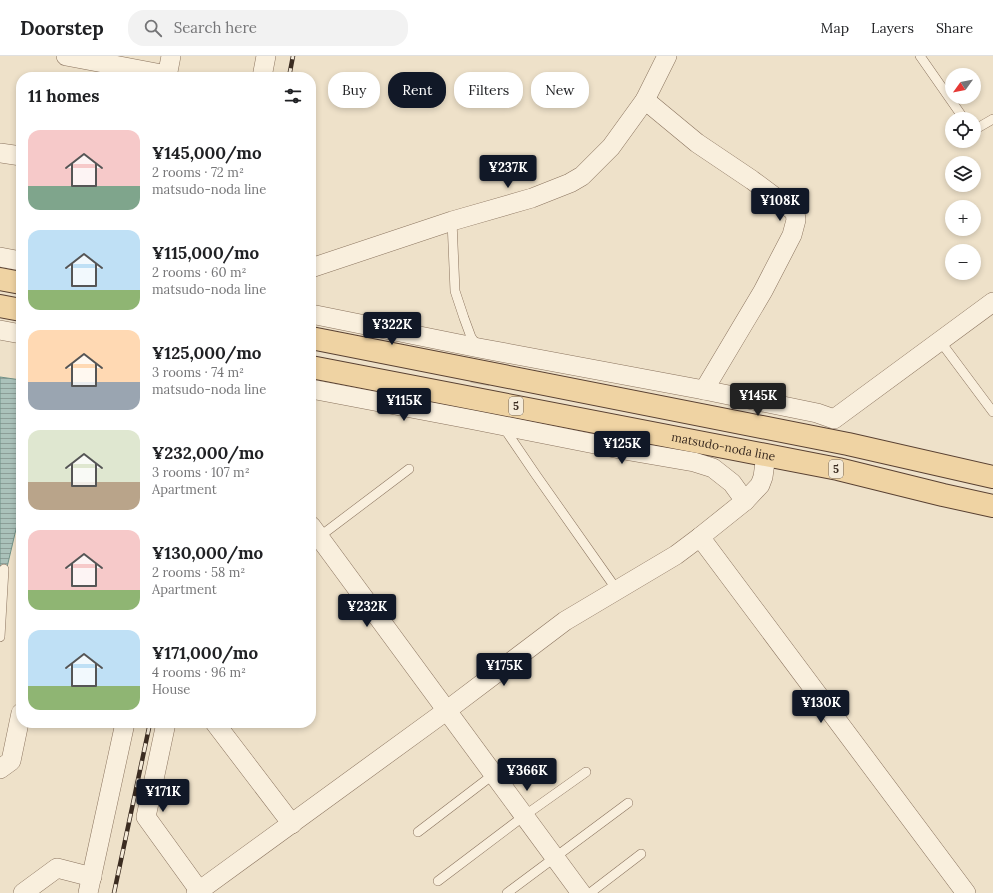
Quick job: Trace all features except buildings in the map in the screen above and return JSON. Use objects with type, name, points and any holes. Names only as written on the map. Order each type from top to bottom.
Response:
[{"type":"main road","points":[[0,279],[16,282]]},
{"type":"main road","points":[[0,306],[16,309]]},
{"type":"main road","name":"5","points":[[316,339],[848,444],[993,477]]},
{"type":"main road","name":"matsudo-noda line","points":[[316,367],[838,469],[993,506]]},
{"type":"street","points":[[66,56],[147,72]]},
{"type":"street","points":[[168,72],[171,56]]},
{"type":"street","points":[[263,72],[266,56]]},
{"type":"street","points":[[316,266],[452,221],[532,198],[570,183],[582,176],[611,147],[645,100],[667,56]]},
{"type":"street","points":[[645,100],[697,143],[752,180],[795,212],[796,220],[789,242],[763,292],[704,390]]},
{"type":"street","points":[[0,153],[16,155]]},
{"type":"street","points":[[0,257],[16,260]]},
{"type":"street","points":[[316,315],[483,352],[704,390],[817,413],[834,419],[993,302]]},
{"type":"street","points":[[0,330],[16,333]]},
{"type":"street","points":[[316,390],[475,416],[502,425],[630,451],[694,462],[713,468],[732,483],[745,501]]},
{"type":"street","points":[[165,728],[146,817],[199,892],[446,711],[565,621],[676,555],[700,537],[745,501],[760,485],[763,477],[766,455]]},
{"type":"street","points":[[316,533],[581,893]]},
{"type":"street","points":[[700,537],[966,893]]},
{"type":"street","points":[[0,769],[11,761],[18,728]]},
{"type":"street","points":[[23,893],[57,868],[90,885],[124,728]]},
{"type":"street","points":[[219,728],[292,824]]},
{"type":"lane","points":[[920,56],[959,112]]},
{"type":"lane","points":[[981,126],[993,119]]},
{"type":"lane","points":[[452,221],[455,290],[471,337],[483,352]]},
{"type":"lane","points":[[940,341],[993,412]]},
{"type":"lane","points":[[502,425],[617,590]]},
{"type":"lane","points":[[316,531],[409,468]]},
{"type":"lane","points":[[0,637],[4,569]]},
{"type":"lane","points":[[438,881],[524,816],[586,772]]},
{"type":"lane","points":[[418,832],[494,774]]},
{"type":"lane","points":[[507,893],[628,802]]},
{"type":"lane","points":[[590,893],[641,854]]},
{"type":"water","points":[[0,377],[16,379],[16,529],[0,597]]},
{"type":"tunnel","points":[[475,413],[484,359]]},
{"type":"railway","points":[[290,72],[293,56]]},
{"type":"railway","points":[[114,893],[149,728]]}]
